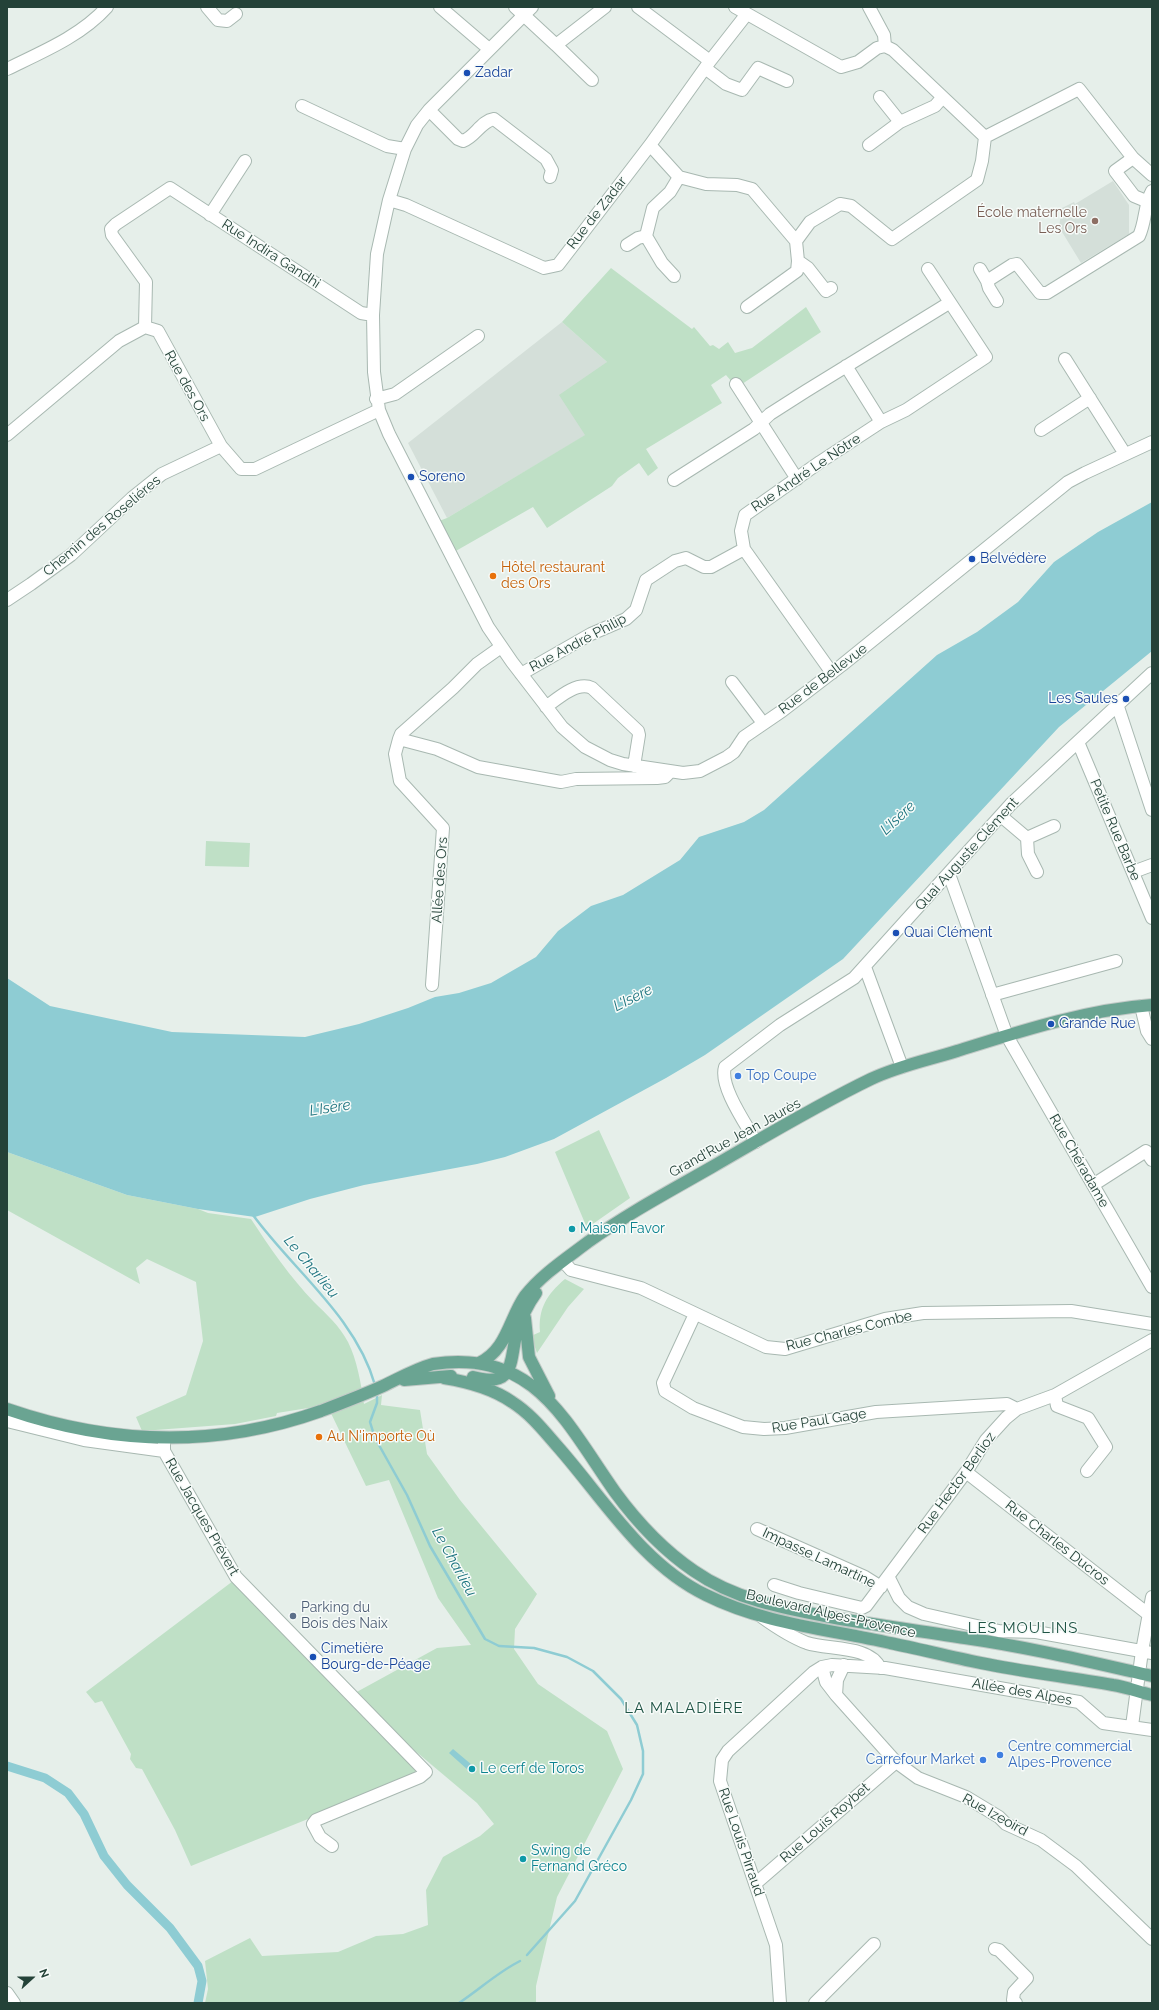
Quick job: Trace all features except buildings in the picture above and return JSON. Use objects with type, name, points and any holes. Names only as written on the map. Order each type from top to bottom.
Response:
[{"type":"main road","name":"Grand'Rue Jean Jaurès","points":[[554,1269],[588,1242],[631,1213],[872,1078],[902,1067],[1078,1016],[1146,1005]]},
{"type":"main road","points":[[7,1409],[63,1425],[108,1434],[164,1438],[213,1435],[260,1427],[320,1411],[385,1385],[407,1379],[444,1378],[462,1374],[491,1380],[508,1371],[511,1365],[517,1332],[525,1314],[532,1299],[554,1269]]},
{"type":"main road","points":[[480,1363],[498,1349],[518,1307],[533,1287],[554,1269]]},
{"type":"main road","points":[[525,1314],[529,1356],[553,1404]]},
{"type":"main road","name":"Boulevard Alpes-Provence","points":[[385,1385],[407,1373],[433,1364],[445,1362],[480,1363],[508,1371],[529,1382],[553,1404],[571,1426],[617,1493],[654,1537],[673,1556],[720,1587],[745,1597],[804,1612],[893,1628],[966,1638],[1152,1676]]},
{"type":"main road","name":"Boulevard Alpes-Provence","points":[[444,1378],[468,1382],[486,1388],[506,1398],[526,1411],[635,1538],[657,1561],[683,1582],[704,1595],[762,1617],[982,1663],[1112,1685],[1152,1695]]},
{"type":"street","points":[[7,69],[56,45],[88,26],[94,22],[107,7]]},
{"type":"street","points":[[207,7],[218,20],[227,22],[236,14]]},
{"type":"street","points":[[440,7],[489,49]]},
{"type":"street","points":[[556,45],[605,7]]},
{"type":"street","points":[[638,7],[707,65],[726,84],[742,90],[758,68],[787,81]]},
{"type":"street","points":[[735,7],[746,15],[841,67],[858,62],[877,48],[885,46],[893,50],[942,98],[985,137]]},
{"type":"street","points":[[869,7],[884,36],[885,46]]},
{"type":"street","points":[[523,10],[592,80]]},
{"type":"street","name":"Rue de Bellevue","points":[[523,10],[489,49],[429,110],[417,125],[405,149],[390,200],[377,254],[372,343],[378,404],[394,445],[484,620],[501,646],[546,707],[573,739],[584,747],[610,760],[670,772],[687,773],[700,771],[720,762],[734,752],[744,737],[782,711],[832,673],[1052,495],[1086,472],[1152,442]]},
{"type":"street","name":"Rue de Zadar","points":[[390,200],[406,205],[544,268],[558,265],[650,145],[707,65],[746,15]]},
{"type":"street","points":[[985,137],[1079,89],[1133,158],[1152,175]]},
{"type":"street","points":[[880,97],[900,122]]},
{"type":"street","points":[[869,145],[900,122],[935,106],[942,98]]},
{"type":"street","points":[[302,106],[387,146],[405,149]]},
{"type":"street","points":[[429,110],[458,139],[463,141],[471,137],[488,121],[494,119],[546,159],[552,170],[550,177]]},
{"type":"street","points":[[796,241],[810,222],[840,204],[851,206],[892,239],[977,180],[982,161],[985,137]]},
{"type":"street","points":[[650,145],[679,177],[706,184],[736,185],[752,189],[796,241],[798,261],[797,271],[747,307]]},
{"type":"street","points":[[987,281],[1017,264],[1040,293],[1047,293],[1140,236],[1144,227],[1149,196],[1134,196],[1115,171],[1133,158]]},
{"type":"street","points":[[210,215],[245,161]]},
{"type":"street","points":[[674,276],[662,263],[646,236],[652,208],[670,192],[679,177]]},
{"type":"street","name":"Rue Indira Gandhi","points":[[145,327],[146,282],[112,236],[111,229],[116,224],[170,188],[361,313],[373,316]]},
{"type":"street","points":[[627,245],[638,238],[646,236]]},
{"type":"street","points":[[798,261],[808,268],[826,290],[831,288]]},
{"type":"street","points":[[980,269],[989,288],[997,300]]},
{"type":"street","points":[[674,480],[754,429],[770,414],[949,303],[928,270]]},
{"type":"street","name":"Rue André Le Nôtre","points":[[832,673],[744,549],[741,531],[745,515],[881,422],[906,410],[986,357],[949,303]]},
{"type":"street","points":[[7,435],[119,342],[145,327]]},
{"type":"street","name":"Rue des Ors","points":[[145,327],[158,331],[221,446],[241,469],[255,470],[395,394],[478,336]]},
{"type":"street","points":[[1065,360],[1125,454]]},
{"type":"street","points":[[846,366],[881,422]]},
{"type":"street","points":[[736,384],[797,479]]},
{"type":"street","points":[[1041,430],[1090,398]]},
{"type":"street","name":"Chemin des Roseliéres","points":[[7,600],[71,554],[132,498],[162,474],[221,446]]},
{"type":"street","name":"Rue André Philip","points":[[521,674],[591,634],[626,619],[636,610],[646,580],[675,561],[686,558],[704,567],[711,567],[744,549]]},
{"type":"street","points":[[501,646],[476,664],[453,688],[401,734],[399,739],[437,749],[478,767],[561,782],[576,779],[657,778],[665,777],[670,772]]},
{"type":"street","name":"Quai Auguste Clément","points":[[756,1142],[725,1086],[723,1074],[724,1067],[780,1025],[854,978],[1011,804],[1152,673]]},
{"type":"street","points":[[732,682],[763,723]]},
{"type":"street","points":[[546,707],[577,687],[588,686],[592,688],[638,731],[639,735],[634,766]]},
{"type":"street","points":[[1117,704],[1152,810]]},
{"type":"street","name":"Allée des Ors","points":[[399,739],[396,754],[400,781],[443,828],[432,985]]},
{"type":"street","name":"Petite Rue Barbe","points":[[1078,742],[1152,918]]},
{"type":"street","points":[[1001,816],[1027,838],[1028,854],[1037,872]]},
{"type":"street","points":[[1027,838],[1054,826]]},
{"type":"street","points":[[1133,872],[1152,865]]},
{"type":"street","name":"Rue Chéradame","points":[[949,874],[1007,1036],[1152,1287]]},
{"type":"street","points":[[992,995],[1116,961]]},
{"type":"street","points":[[865,966],[902,1067]]},
{"type":"street","points":[[1146,1005],[1147,1031],[1152,1039]]},
{"type":"street","points":[[1093,1185],[1146,1151],[1152,1160]]},
{"type":"street","name":"Rue Charles Combe","points":[[564,1262],[572,1270],[641,1288],[766,1347],[785,1349],[885,1319],[923,1313],[1071,1311],[1152,1324]]},
{"type":"street","name":"Rue Paul Gage","points":[[696,1314],[663,1383],[665,1391],[693,1408],[743,1427],[764,1429],[785,1428],[876,1412],[1007,1404],[1017,1409]]},
{"type":"street","name":"Rue Hector Berlioz","points":[[774,1585],[799,1593],[862,1608],[866,1606],[889,1578],[966,1472],[986,1440],[1006,1418],[1017,1409],[1055,1394],[1152,1340]]},
{"type":"street","points":[[1055,1394],[1057,1406],[1088,1418],[1106,1447],[1087,1471]]},
{"type":"street","points":[[7,1421],[84,1440],[164,1451]]},
{"type":"street","name":"Rue Jacques Prévert","points":[[164,1438],[164,1451],[184,1489],[236,1577],[426,1772],[420,1777],[316,1820],[314,1824],[320,1837],[332,1846]]},
{"type":"street","name":"Rue Charles Ducros","points":[[966,1472],[1148,1614]]},
{"type":"street","name":"Impasse Lamartine","points":[[757,1529],[865,1577],[881,1587]]},
{"type":"street","points":[[889,1578],[899,1598],[908,1607],[924,1614],[999,1631],[1036,1632],[1147,1652]]},
{"type":"street","points":[[1132,1726],[1139,1673],[1147,1652],[1148,1614],[1152,1597]]},
{"type":"street","points":[[762,1617],[778,1629],[808,1643],[869,1654],[882,1668]]},
{"type":"street","points":[[822,1667],[832,1664],[882,1668]]},
{"type":"street","points":[[836,1695],[837,1680],[844,1665]]},
{"type":"street","name":"Rue Izeoird","points":[[822,1667],[826,1682],[836,1695],[896,1762],[918,1778],[966,1797],[999,1817],[1006,1824],[1041,1840],[1076,1866],[1152,1939]]},
{"type":"street","name":"Rue Louis Pirraud","points":[[780,2003],[776,1945],[720,1780],[722,1760],[728,1751],[761,1719],[822,1667]]},
{"type":"street","name":"Allée des Alpes","points":[[882,1668],[1079,1702],[1103,1723],[1152,1730]]},
{"type":"street","name":"Rue Louis Roybet","points":[[755,1884],[896,1762]]},
{"type":"street","points":[[815,2003],[874,1944]]},
{"type":"street","points":[[995,1949],[999,1950],[1027,1978],[1014,1992],[1013,2000],[1016,2003]]},
{"type":"street","points":[[7,1993],[14,2003]]},
{"type":"shaded area","name":"École maternelle Les Ors","points":[[1113,181],[1129,205],[1129,234],[1081,263],[1059,227],[1062,208],[1074,202],[1075,204]]},
{"type":"shaded area","points":[[562,322],[607,362],[586,435],[447,518],[408,443]]},
{"type":"green space","points":[[611,268],[692,329],[694,327],[710,346],[713,345],[719,349],[728,342],[735,353],[752,348],[806,307],[821,332],[742,384],[732,382],[726,375],[711,385],[722,403],[646,449],[658,468],[648,476],[639,463],[618,478],[612,486],[547,528],[533,507],[454,552],[439,521],[447,518],[585,435],[559,395],[607,362],[562,322]]},
{"type":"green space","points":[[206,841],[250,843],[249,867],[205,866]]},
{"type":"green space","points":[[599,1130],[630,1198],[587,1228],[555,1152]]},
{"type":"green space","points":[[7,1152],[127,1195],[198,1209],[208,1213],[251,1219],[273,1251],[305,1292],[341,1330],[348,1342],[356,1364],[364,1404],[382,1395],[381,1405],[420,1410],[427,1454],[460,1500],[537,1594],[515,1629],[514,1649],[538,1684],[607,1731],[623,1769],[557,1897],[536,1986],[536,2003],[205,2003],[208,1989],[205,1961],[250,1938],[262,1956],[338,1952],[376,1936],[403,1934],[428,1925],[426,1890],[443,1857],[480,1836],[494,1824],[477,1803],[401,1739],[353,1694],[437,1648],[471,1645],[438,1598],[389,1480],[366,1486],[327,1405],[277,1413],[276,1416],[235,1424],[142,1431],[136,1417],[186,1395],[203,1341],[196,1282],[147,1259],[136,1268],[140,1284],[7,1210]]},
{"type":"green space","points":[[565,1279],[584,1289],[568,1307],[537,1353],[531,1336],[540,1332],[542,1309],[545,1302],[553,1290]]},
{"type":"green space","points":[[233,1581],[415,1769],[415,1776],[191,1866],[175,1830],[142,1769],[136,1768],[130,1759],[131,1754],[102,1701],[95,1703],[86,1692]]},
{"type":"water","name":"L'Isère","points":[[1152,502],[1152,651],[1059,727],[843,959],[705,1055],[666,1078],[554,1139],[505,1157],[477,1164],[364,1185],[310,1199],[255,1217],[198,1209],[127,1195],[7,1152],[7,978],[50,1006],[172,1032],[305,1037],[359,1024],[408,1008],[435,997],[459,993],[491,983],[536,957],[558,931],[591,906],[623,895],[680,860],[699,837],[744,822],[764,810],[937,655],[977,632],[1018,602],[1054,562],[1098,532]]},
{"type":"water","points":[[453,1749],[472,1765],[468,1770],[449,1753]]},
{"type":"waterway","name":"Le Charlieu","points":[[253,1215],[339,1316],[354,1337],[366,1360],[375,1385]]},
{"type":"waterway","name":"Le Charlieu","points":[[377,1393],[377,1403],[370,1422],[375,1438],[407,1495],[430,1546],[485,1639],[499,1646],[534,1648],[567,1657],[593,1671],[621,1699],[637,1725],[643,1751],[643,1774],[631,1800],[575,1901],[527,1955]]},
{"type":"waterway","points":[[7,1766],[45,1778],[68,1793],[84,1814],[104,1856],[127,1885],[170,1928],[198,1966],[202,1981],[198,2003]]},
{"type":"waterway","name":"Le Charlieu","points":[[459,2003],[497,1975],[520,1961]]},
{"type":"place","name":"Zadar","points":[[467,73]]},
{"type":"place","name":"École maternelle Les Ors","points":[[1095,221]]},
{"type":"place","name":"Soreno","points":[[411,477]]},
{"type":"place","name":"Belvédère","points":[[972,559]]},
{"type":"place","name":"Hôtel restaurant des Ors","points":[[493,576]]},
{"type":"place","name":"Les Saules","points":[[1126,699]]},
{"type":"place","name":"Quai Clément","points":[[896,933]]},
{"type":"place","name":"Grande Rue","points":[[1051,1024]]},
{"type":"place","name":"Top Coupe","points":[[738,1076]]},
{"type":"place","name":"Maison Favor","points":[[572,1229]]},
{"type":"place","name":"Au N'importe Où","points":[[319,1437]]},
{"type":"place","name":"Parking du Bois des Naix","points":[[293,1616]]},
{"type":"place","name":"Cimetière Bourg-de-Péage","points":[[313,1657]]},
{"type":"place","name":"Centre commercial Alpes-Provence","points":[[1000,1755]]},
{"type":"place","name":"Carrefour Market","points":[[983,1760]]},
{"type":"place","name":"Le cerf de Toros","points":[[472,1769]]},
{"type":"place","name":"Swing de Fernand Gréco","points":[[523,1859]]},
{"type":"district","name":"LES MOULINS","points":[[1023,1628]]},
{"type":"district","name":"LA MALADIÈRE","points":[[684,1708]]}]
